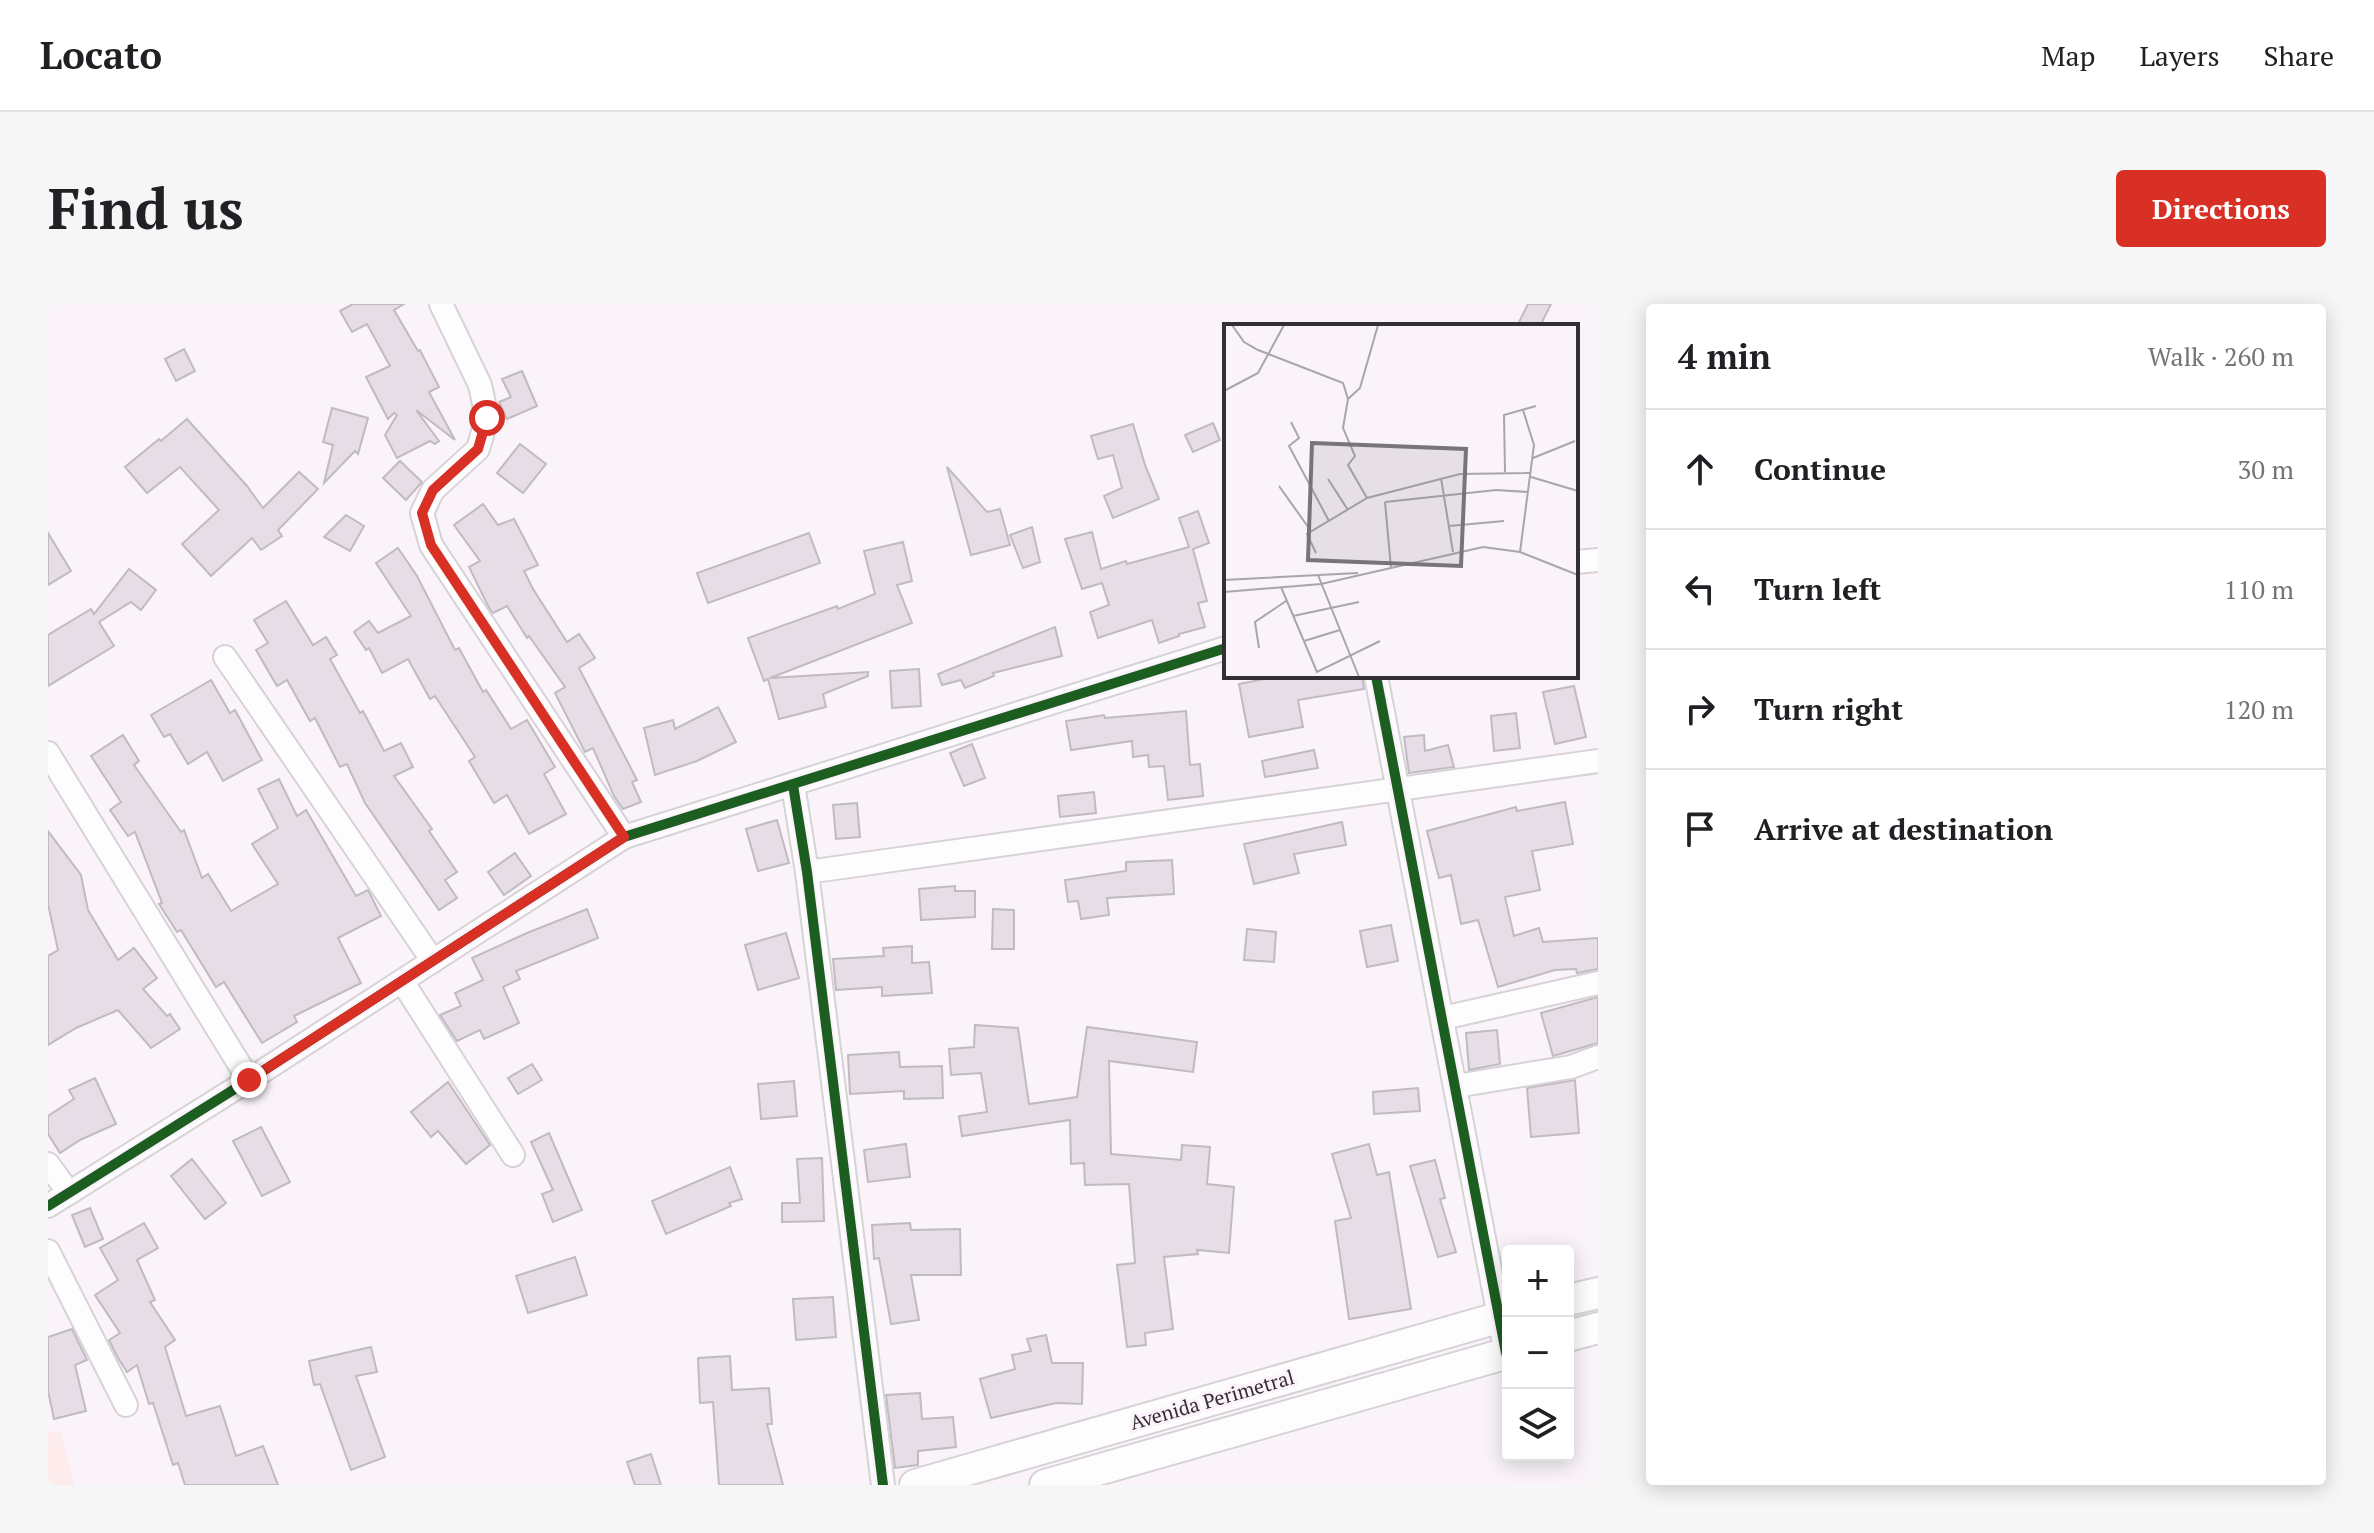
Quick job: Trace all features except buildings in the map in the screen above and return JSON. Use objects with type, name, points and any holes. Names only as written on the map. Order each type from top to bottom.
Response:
[{"type":"main road","points":[[1574,1299],[1598,1293]]},
{"type":"main road","name":"Avenida Perimetral","points":[[915,1485],[1502,1316]]},
{"type":"main road","points":[[1574,1334],[1598,1328]]},
{"type":"main road","name":"Avenida Perimetral","points":[[1045,1485],[1502,1354]]},
{"type":"street","points":[[441,304],[480,385],[487,418],[478,449],[433,490],[422,513],[431,545],[624,837]]},
{"type":"street","points":[[1578,562],[1598,560]]},
{"type":"street","points":[[48,1206],[624,837],[1224,649]]},
{"type":"street","points":[[225,657],[433,961]]},
{"type":"street","points":[[1376,678],[1502,1311]]},
{"type":"street","points":[[48,753],[249,1080]]},
{"type":"street","points":[[807,872],[1598,761]]},
{"type":"street","points":[[793,785],[807,872],[883,1485]]},
{"type":"street","points":[[402,981],[513,1155]]},
{"type":"street","points":[[1443,1018],[1598,983]]},
{"type":"street","points":[[1456,1086],[1571,1067],[1598,1057]]},
{"type":"street","points":[[48,1164],[69,1193]]},
{"type":"street","points":[[48,1251],[126,1405]]},
{"type":"shaded area","points":[[60,1431],[75,1485],[48,1485],[48,1432]]},
{"type":"cycle path","points":[[48,1206],[624,837],[1224,649]]},
{"type":"cycle path","points":[[1376,678],[1502,1332]]},
{"type":"cycle path","points":[[793,785],[807,872],[883,1485]]},
{"type":"route","points":[[249,1080],[624,837],[431,545],[422,513],[433,490],[478,449],[487,418]]}]
